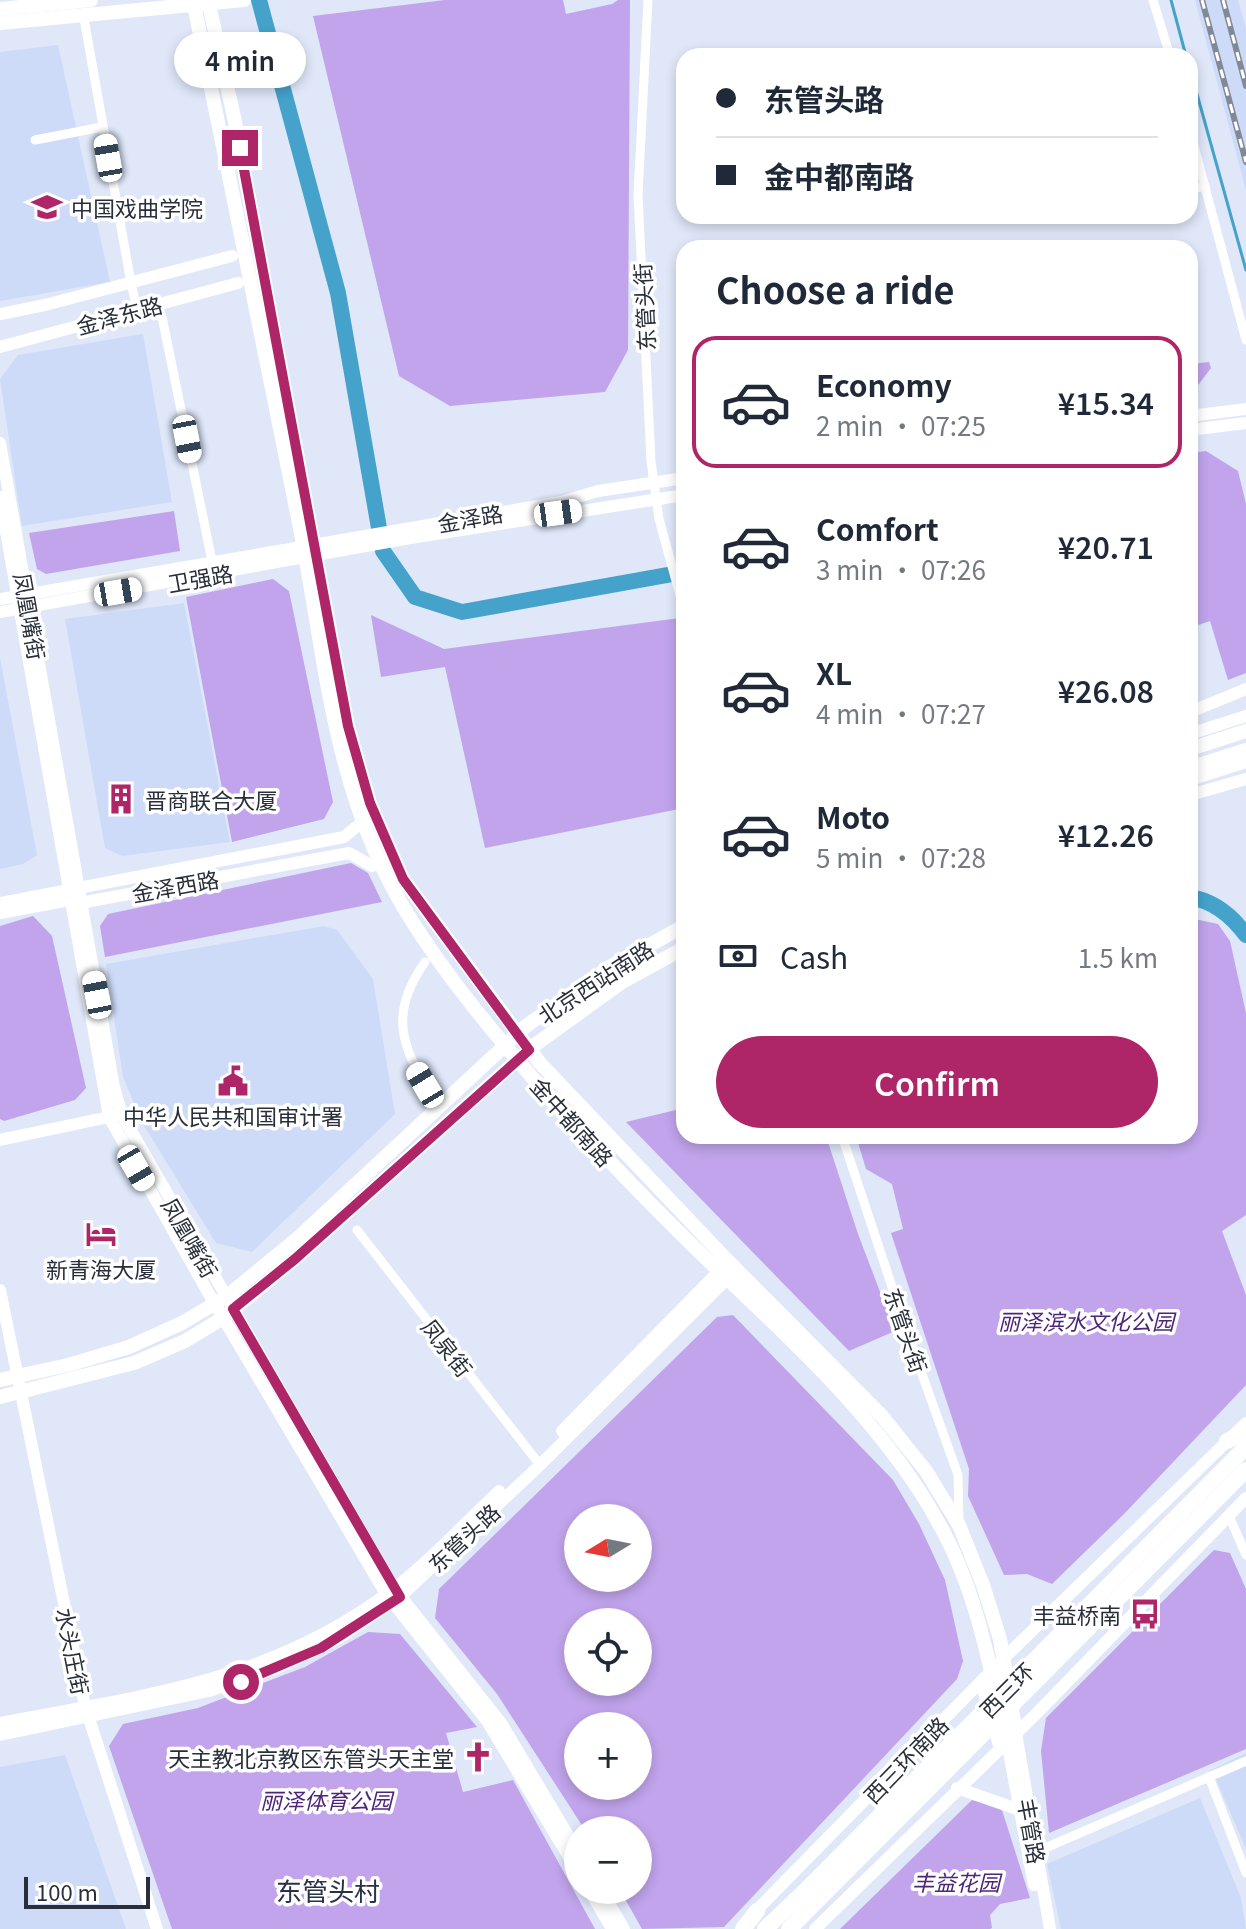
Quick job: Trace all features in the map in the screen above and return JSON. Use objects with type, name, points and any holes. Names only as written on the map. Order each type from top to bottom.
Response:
[{"type":"highway","points":[[1227,1441],[1246,1431]]},
{"type":"highway","name":"西三环","points":[[765,1929],[813,1895],[1240,1468],[1246,1447]]},
{"type":"highway","name":"西三环","points":[[789,1929],[813,1895]]},
{"type":"highway","points":[[743,1929],[757,1911]]},
{"type":"main road","points":[[0,23],[82,6],[91,0]]},
{"type":"main road","points":[[0,9],[244,0]]},
{"type":"main road","name":"金中都南路","points":[[201,2],[234,117],[311,551],[348,726],[379,827],[397,867],[415,898],[517,1034],[523,1054],[586,1138],[839,1391],[877,1433],[912,1480],[956,1557],[970,1596],[986,1677],[1008,1741]]},
{"type":"main road","name":"金中都南路","points":[[311,551],[336,731],[346,776],[363,825],[410,918],[452,979],[505,1046],[523,1054],[882,1416],[926,1471],[959,1525],[983,1585],[1003,1659],[1008,1741]]},
{"type":"main road","points":[[1198,746],[1246,731]]},
{"type":"main road","points":[[1198,765],[1246,750]]},
{"type":"main road","name":"北京西站南路","points":[[0,1397],[134,1363],[185,1341],[517,1034],[608,968],[676,930]]},
{"type":"main road","name":"北京西站南路","points":[[0,1380],[16,1372],[68,1365],[129,1347],[224,1307],[295,1259],[523,1054],[622,982],[676,952]]},
{"type":"street","name":"东管头街","points":[[648,0],[638,195],[654,481],[676,582]]},
{"type":"street","points":[[1153,0],[1168,48]]},
{"type":"street","points":[[82,6],[137,309],[162,317],[212,561]]},
{"type":"street","points":[[35,140],[102,127]]},
{"type":"street","points":[[1198,160],[1246,340]]},
{"type":"street","points":[[1198,188],[1205,186]]},
{"type":"street","name":"金泽东路","points":[[0,314],[232,256]]},
{"type":"street","name":"金泽东路","points":[[0,347],[238,283]]},
{"type":"street","points":[[1198,415],[1246,409]]},
{"type":"street","points":[[1198,429],[1246,423]]},
{"type":"street","name":"凤凰嘴街","points":[[0,443],[24,602],[114,1113],[393,1596],[487,1721],[564,1849]]},
{"type":"street","name":"金泽路","points":[[311,551],[561,502],[598,491],[676,479]]},
{"type":"street","name":"金泽路","points":[[409,533],[676,496]]},
{"type":"street","name":"凤凰嘴街","points":[[0,497],[24,602]]},
{"type":"street","name":"卫强路","points":[[0,612],[24,602],[212,561],[311,551]]},
{"type":"street","name":"卫强路","points":[[0,599],[24,602],[311,551]]},
{"type":"street","points":[[1198,709],[1246,689]]},
{"type":"street","points":[[1198,731],[1246,716]]},
{"type":"street","points":[[1198,777],[1246,762]]},
{"type":"street","points":[[1198,793],[1246,779]]},
{"type":"street","name":"金泽西路","points":[[0,913],[344,837],[356,827]]},
{"type":"street","name":"金泽西路","points":[[0,903],[74,895],[349,853],[372,866]]},
{"type":"street","points":[[425,962],[411,981],[404,1001],[402,1025],[405,1045],[439,1108]]},
{"type":"street","points":[[0,1132],[114,1113]]},
{"type":"street","points":[[0,1140],[114,1113]]},
{"type":"street","name":"东管头街","points":[[845,1144],[958,1475],[959,1525]]},
{"type":"street","name":"凤泉街","points":[[357,1230],[537,1462]]},
{"type":"street","name":"东管头路","points":[[0,1735],[206,1682],[273,1659],[393,1596],[537,1462],[723,1275]]},
{"type":"street","name":"水头庄街","points":[[0,1290],[87,1712],[157,1929]]},
{"type":"street","name":"西三环南路","points":[[737,1929],[1003,1659],[1246,1423]]},
{"type":"street","points":[[815,1929],[1036,1714],[1246,1498]]},
{"type":"street","points":[[1229,1516],[1246,1555]]},
{"type":"street","name":"凤凰嘴街","points":[[393,1596],[501,1723],[564,1829]]},
{"type":"street","points":[[1019,1646],[1036,1714]]},
{"type":"street","name":"东管头路","points":[[0,1723],[87,1712]]},
{"type":"street","name":"丰管路","points":[[1008,1741],[1042,1929]]},
{"type":"street","name":"丰管路","points":[[1008,1741],[1036,1852],[1050,1929]]},
{"type":"street","points":[[1036,1852],[1246,1761]]},
{"type":"street","points":[[1209,1777],[1246,1873]]},
{"type":"street","points":[[957,1788],[1020,1810]]},
{"type":"street","points":[[597,1904],[612,1929]]},
{"type":"street","points":[[609,1904],[624,1929]]},
{"type":"shaded area","points":[[1195,0],[1238,0],[1246,28],[1246,190]]},
{"type":"shaded area","name":"中国戏曲学院","points":[[58,45],[110,282],[0,301],[0,52]]},
{"type":"shaded area","points":[[143,334],[172,502],[22,526],[0,379],[18,355]]},
{"type":"shaded area","points":[[184,603],[230,842],[122,856],[105,848],[65,619]]},
{"type":"shaded area","points":[[0,658],[37,855],[23,864],[0,869]]},
{"type":"shaded area","name":"中华人民共和国审计署","points":[[324,926],[337,930],[373,979],[395,1114],[252,1252],[216,1243],[143,1124],[123,1077],[106,964]]},
{"type":"shaded area","points":[[1246,1753],[1246,1849],[1212,1770]]},
{"type":"shaded area","points":[[65,1755],[126,1929],[0,1929],[0,1767]]},
{"type":"shaded area","points":[[1200,1798],[1241,1898],[1246,1929],[1061,1929],[1047,1864]]},
{"type":"green space","points":[[445,0],[563,0],[566,14],[618,0],[630,0],[628,350],[605,392],[450,406],[399,376],[313,16]]},
{"type":"green space","points":[[1209,362],[1211,368],[1198,385],[1198,363]]},
{"type":"green space","points":[[1206,451],[1238,471],[1246,504],[1246,673],[1228,680],[1210,621],[1198,625],[1198,452]]},
{"type":"green space","points":[[174,511],[180,551],[46,574],[37,569],[29,533]]},
{"type":"green space","points":[[273,579],[289,591],[333,802],[324,819],[232,842],[186,597]]},
{"type":"green space","points":[[371,615],[444,649],[676,619],[676,810],[485,848],[445,667],[381,677]]},
{"type":"green space","points":[[351,863],[368,873],[382,902],[105,957],[100,926],[108,914]]},
{"type":"green space","points":[[33,916],[52,936],[86,1088],[75,1100],[4,1121],[0,1119],[0,926]]},
{"type":"green space","name":"丽泽滨水文化公园","points":[[1198,920],[1218,924],[1230,941],[1246,1013],[1246,1215],[1222,1231],[1246,1295],[1246,1385],[1124,1514],[1052,1584],[1027,1574],[1004,1575],[968,1496],[969,1469],[891,1233],[903,1229],[892,1184],[866,1169],[858,1144],[1198,1144]]},
{"type":"green space","points":[[676,1110],[676,1144],[829,1144],[858,1234],[895,1331],[849,1351],[626,1122]]},
{"type":"green space","points":[[733,1315],[893,1480],[919,1524],[945,1580],[963,1661],[957,1679],[724,1927],[642,1929],[628,1904],[652,1904],[652,1816],[576,1816],[566,1800],[652,1800],[652,1712],[564,1712],[564,1798],[497,1694],[435,1618],[439,1589],[717,1317]]},
{"type":"green space","points":[[1214,1550],[1230,1553],[1246,1589],[1246,1749],[1049,1833],[1041,1751],[1046,1718]]},
{"type":"green space","name":"丽泽体育公园","points":[[368,1632],[400,1634],[477,1727],[446,1733],[463,1792],[513,1780],[564,1873],[564,1904],[581,1904],[595,1929],[172,1929],[109,1746],[123,1724],[198,1708],[305,1667]]},
{"type":"green space","name":"丰益花园","points":[[972,1800],[1001,1807],[1030,1898],[1000,1904],[990,1915],[990,1929],[840,1929]]},
{"type":"waterway","points":[[259,0],[338,293],[383,551],[415,597],[462,612],[676,573]]},
{"type":"waterway","points":[[1171,0],[1184,48]]},
{"type":"waterway","points":[[1198,98],[1246,270]]},
{"type":"waterway","points":[[1198,899],[1222,910],[1246,935]]},
{"type":"railway","points":[[1202,0],[1246,162]]},
{"type":"railway","points":[[1223,0],[1246,86]]},
{"type":"place","name":"中国戏曲学院","points":[[47,207]]},
{"type":"place","name":"晋商联合大厦","points":[[121,799]]},
{"type":"place","name":"中华人民共和国审计署","points":[[233,1081]]},
{"type":"place","name":"新青海大厦","points":[[101,1234]]},
{"type":"place","name":"丰益桥南","points":[[1145,1614]]},
{"type":"place","name":"天主教北京教区东管头天主堂","points":[[478,1757]]},
{"type":"district","name":"东管头村","points":[[328,1889]]},
{"type":"route","points":[[240,148],[348,726],[361,775],[379,827],[403,879],[529,1050],[295,1259],[233,1309],[400,1597],[321,1648],[241,1682]]}]
